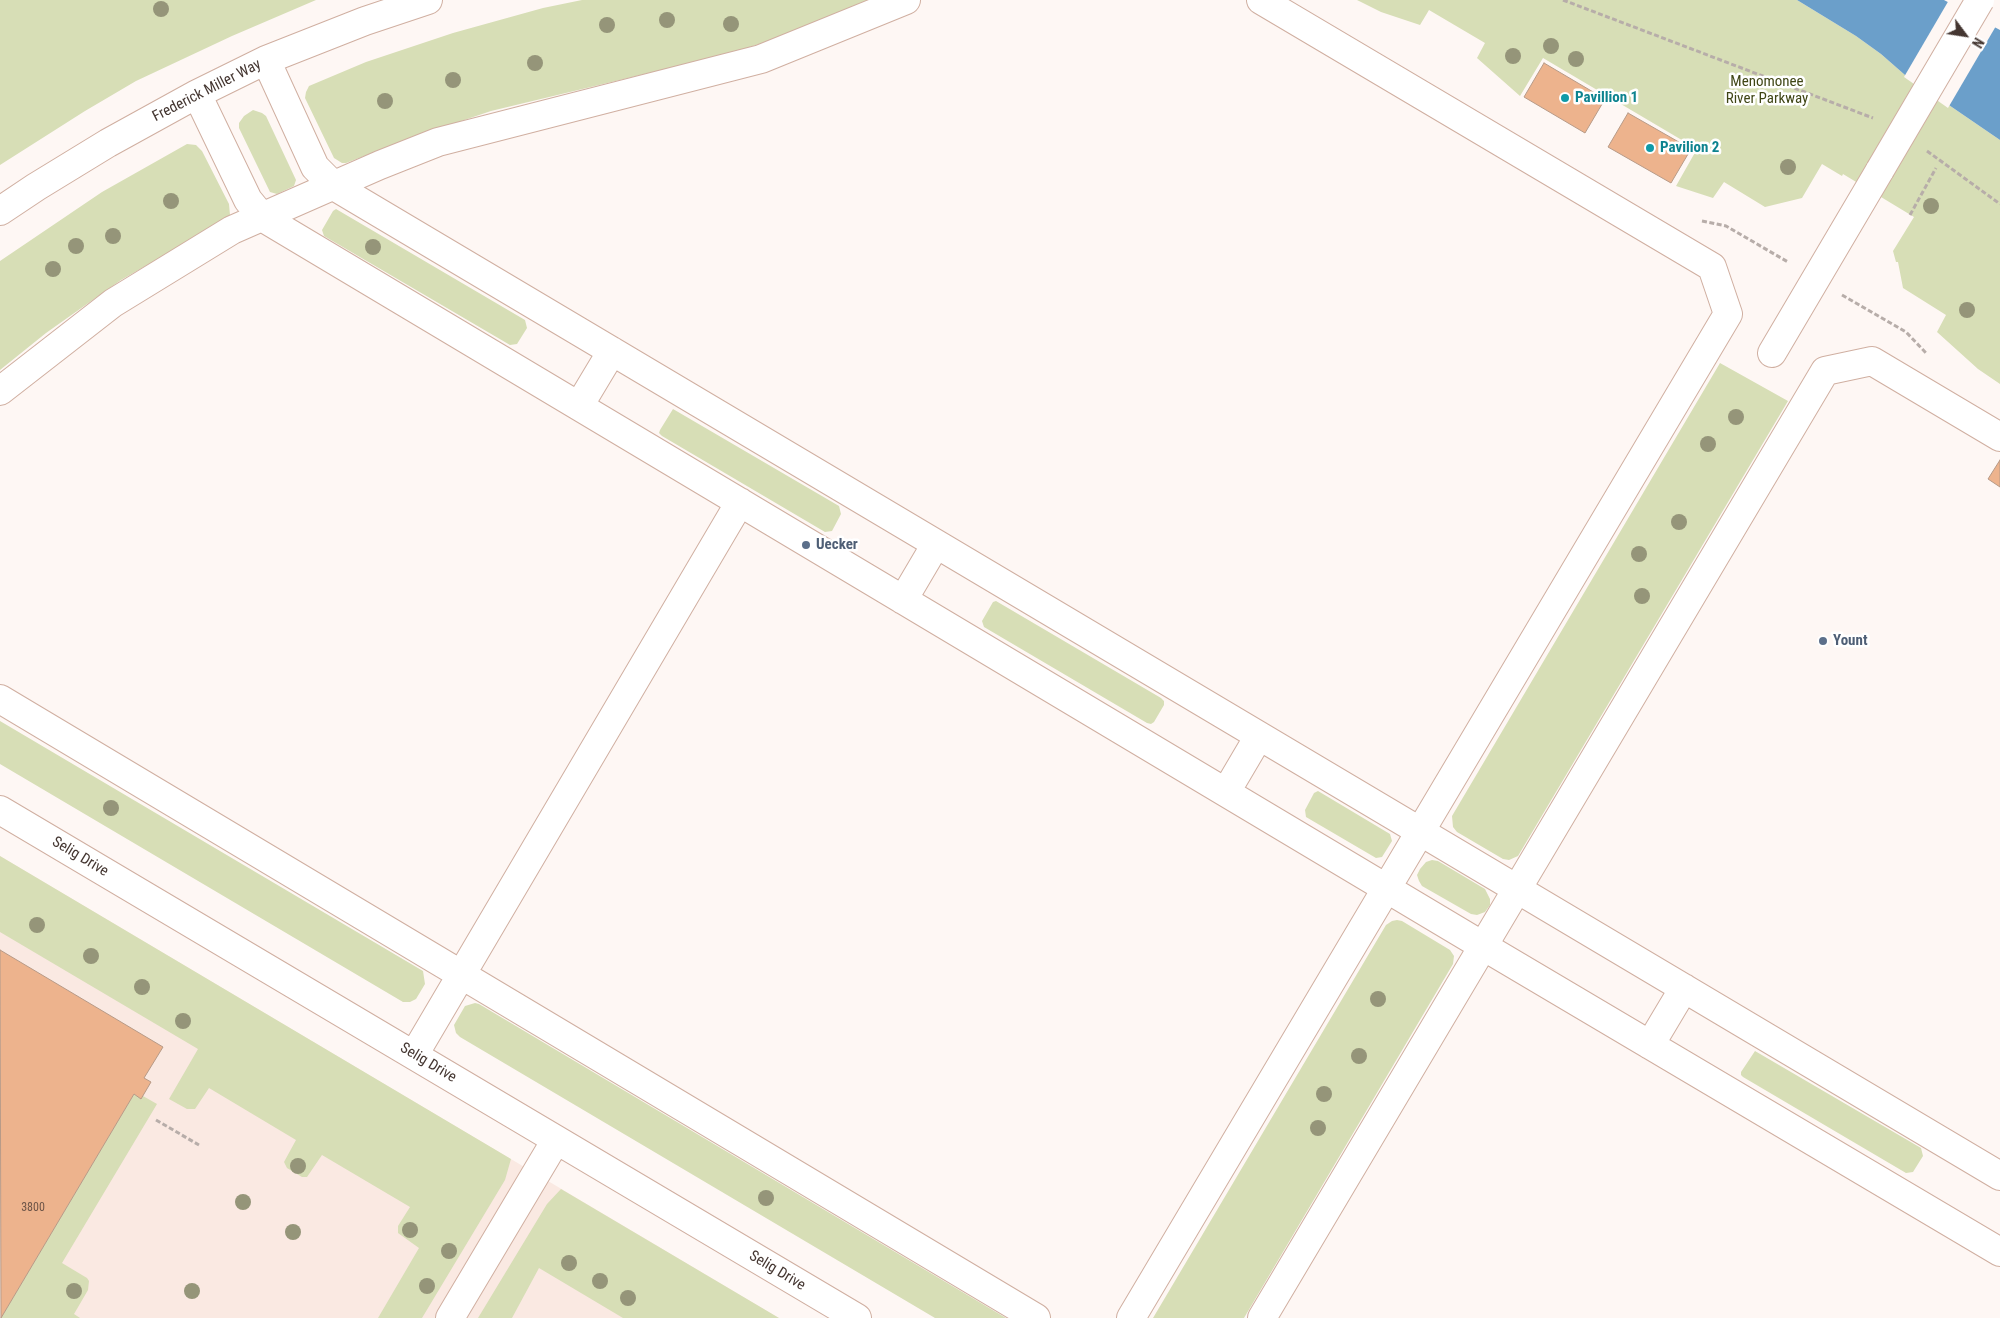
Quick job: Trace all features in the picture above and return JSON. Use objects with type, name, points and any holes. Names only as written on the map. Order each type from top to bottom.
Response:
[{"type":"street","name":"Frederick Miller Way","points":[[0,211],[36,186],[196,94],[266,60],[365,21],[428,0]]},
{"type":"street","points":[[0,390],[112,303],[232,230],[334,186],[438,142],[761,59],[906,0]]},
{"type":"street","points":[[1131,1318],[1728,314],[1712,267],[1261,0]]},
{"type":"street","points":[[1772,353],[1980,0]]},
{"type":"street","points":[[266,60],[315,168],[334,186],[2000,1176]]},
{"type":"street","points":[[196,94],[248,200],[262,217],[1650,1045],[1996,1241]]},
{"type":"street","points":[[579,406],[612,351]]},
{"type":"street","points":[[1262,1318],[1825,371],[1872,361],[2000,437]]},
{"type":"street","points":[[414,1054],[740,502]]},
{"type":"street","points":[[903,600],[936,544]]},
{"type":"street","points":[[0,699],[1036,1318]]},
{"type":"street","points":[[1226,792],[1259,736]]},
{"type":"street","name":"Selig Drive","points":[[0,810],[857,1318]]},
{"type":"street","points":[[1650,1045],[1684,988]]},
{"type":"street","points":[[450,1318],[556,1140]]},
{"type":"path","points":[[1562,0],[1871,117],[1879,122]]},
{"type":"path","points":[[1919,146],[1935,155],[2000,204]]},
{"type":"path","points":[[1910,215],[1936,168]]},
{"type":"path","points":[[1816,279],[1906,332],[1933,360]]},
{"type":"path","points":[[156,1120],[199,1146]]},
{"type":"shaded area","points":[[0,856],[779,1318],[0,1318]]},
{"type":"green space","points":[[0,0],[316,0],[232,36],[136,81],[0,165]]},
{"type":"green space","points":[[582,0],[875,0],[813,26],[732,53],[491,111],[414,137],[346,163],[342,163],[334,158],[305,98],[309,86],[366,62],[453,33],[543,8]]},
{"type":"green space","name":"Menomonee River Parkway","points":[[1357,0],[1797,0],[1856,36],[1905,75],[2000,140],[2000,384],[1978,369],[1937,332],[1946,315],[1903,288],[1898,262],[1896,262],[1893,251],[1914,217],[1843,174],[1842,176],[1822,164],[1802,198],[1765,207],[1724,182],[1713,198],[1676,186],[1697,149],[1543,58],[1520,96],[1477,58],[1485,43],[1429,10],[1420,25],[1381,12]]},
{"type":"green space","points":[[253,110],[266,116],[296,180],[294,186],[277,194],[270,192],[239,128],[239,123],[244,116]]},
{"type":"green space","points":[[187,144],[196,145],[202,151],[229,204],[230,215],[226,220],[121,280],[46,333],[0,370],[0,261],[102,192]]},
{"type":"green space","points":[[336,209],[525,320],[527,328],[517,344],[510,345],[324,236],[322,230]]},
{"type":"green space","points":[[1720,363],[1788,401],[1518,856],[1509,860],[1503,859],[1457,832],[1453,827],[1452,816]]},
{"type":"green space","points":[[673,409],[839,506],[841,514],[832,531],[825,532],[662,436],[659,433],[660,430]]},
{"type":"green space","points":[[996,601],[1161,698],[1164,701],[1164,705],[1154,722],[1151,724],[1147,723],[984,627],[982,621],[993,602]]},
{"type":"green space","points":[[0,721],[423,971],[425,984],[416,999],[410,1002],[403,1002],[0,764]]},
{"type":"green space","points":[[1318,791],[1390,834],[1392,841],[1382,857],[1376,858],[1306,817],[1305,810],[1314,793]]},
{"type":"green space","points":[[0,856],[511,1159],[505,1180],[422,1318],[378,1318],[419,1248],[398,1233],[398,1226],[410,1207],[322,1155],[307,1177],[302,1177],[287,1168],[284,1162],[296,1140],[209,1088],[195,1109],[187,1109],[169,1099],[198,1049],[0,932]]},
{"type":"green space","points":[[1438,861],[1485,889],[1490,899],[1490,905],[1485,912],[1477,915],[1471,914],[1422,886],[1417,875],[1426,862]]},
{"type":"green space","points":[[1397,920],[1402,921],[1450,950],[1454,956],[1453,964],[1244,1318],[1153,1318],[1386,925]]},
{"type":"green space","points":[[475,1003],[1006,1318],[935,1318],[460,1037],[456,1033],[454,1025],[465,1006]]},
{"type":"green space","points":[[1755,1051],[1921,1148],[1923,1156],[1913,1172],[1906,1173],[1743,1077],[1741,1072]]},
{"type":"green space","points":[[134,1094],[141,1099],[143,1096],[157,1104],[62,1263],[89,1281],[88,1290],[74,1314],[80,1318],[1,1318]]},
{"type":"green space","points":[[561,1189],[779,1318],[623,1318],[539,1268],[512,1318],[478,1318],[547,1204]]},
{"type":"water","points":[[1797,0],[1944,0],[2000,30],[2000,140],[1905,75],[1856,36]]},
{"type":"pier","points":[[1949,0],[1996,26],[1948,108],[1904,77]]},
{"type":"building","name":"Pavillion 1","points":[[1544,63],[1605,99],[1585,133],[1524,97]]},
{"type":"building","name":"Pavilion 2","points":[[1628,113],[1691,149],[1671,183],[1608,147]]},
{"type":"building","points":[[2000,460],[2000,487],[1988,479]]},
{"type":"building","points":[[0,950],[163,1047],[144,1078],[151,1082],[141,1099],[134,1094],[1,1318]]},
{"type":"place","name":"Pavillion 1","points":[[1565,98]]},
{"type":"place","name":"Pavilion 2","points":[[1650,148]]},
{"type":"place","name":"Uecker","points":[[806,545]]},
{"type":"place","name":"Yount","points":[[1823,641]]}]
